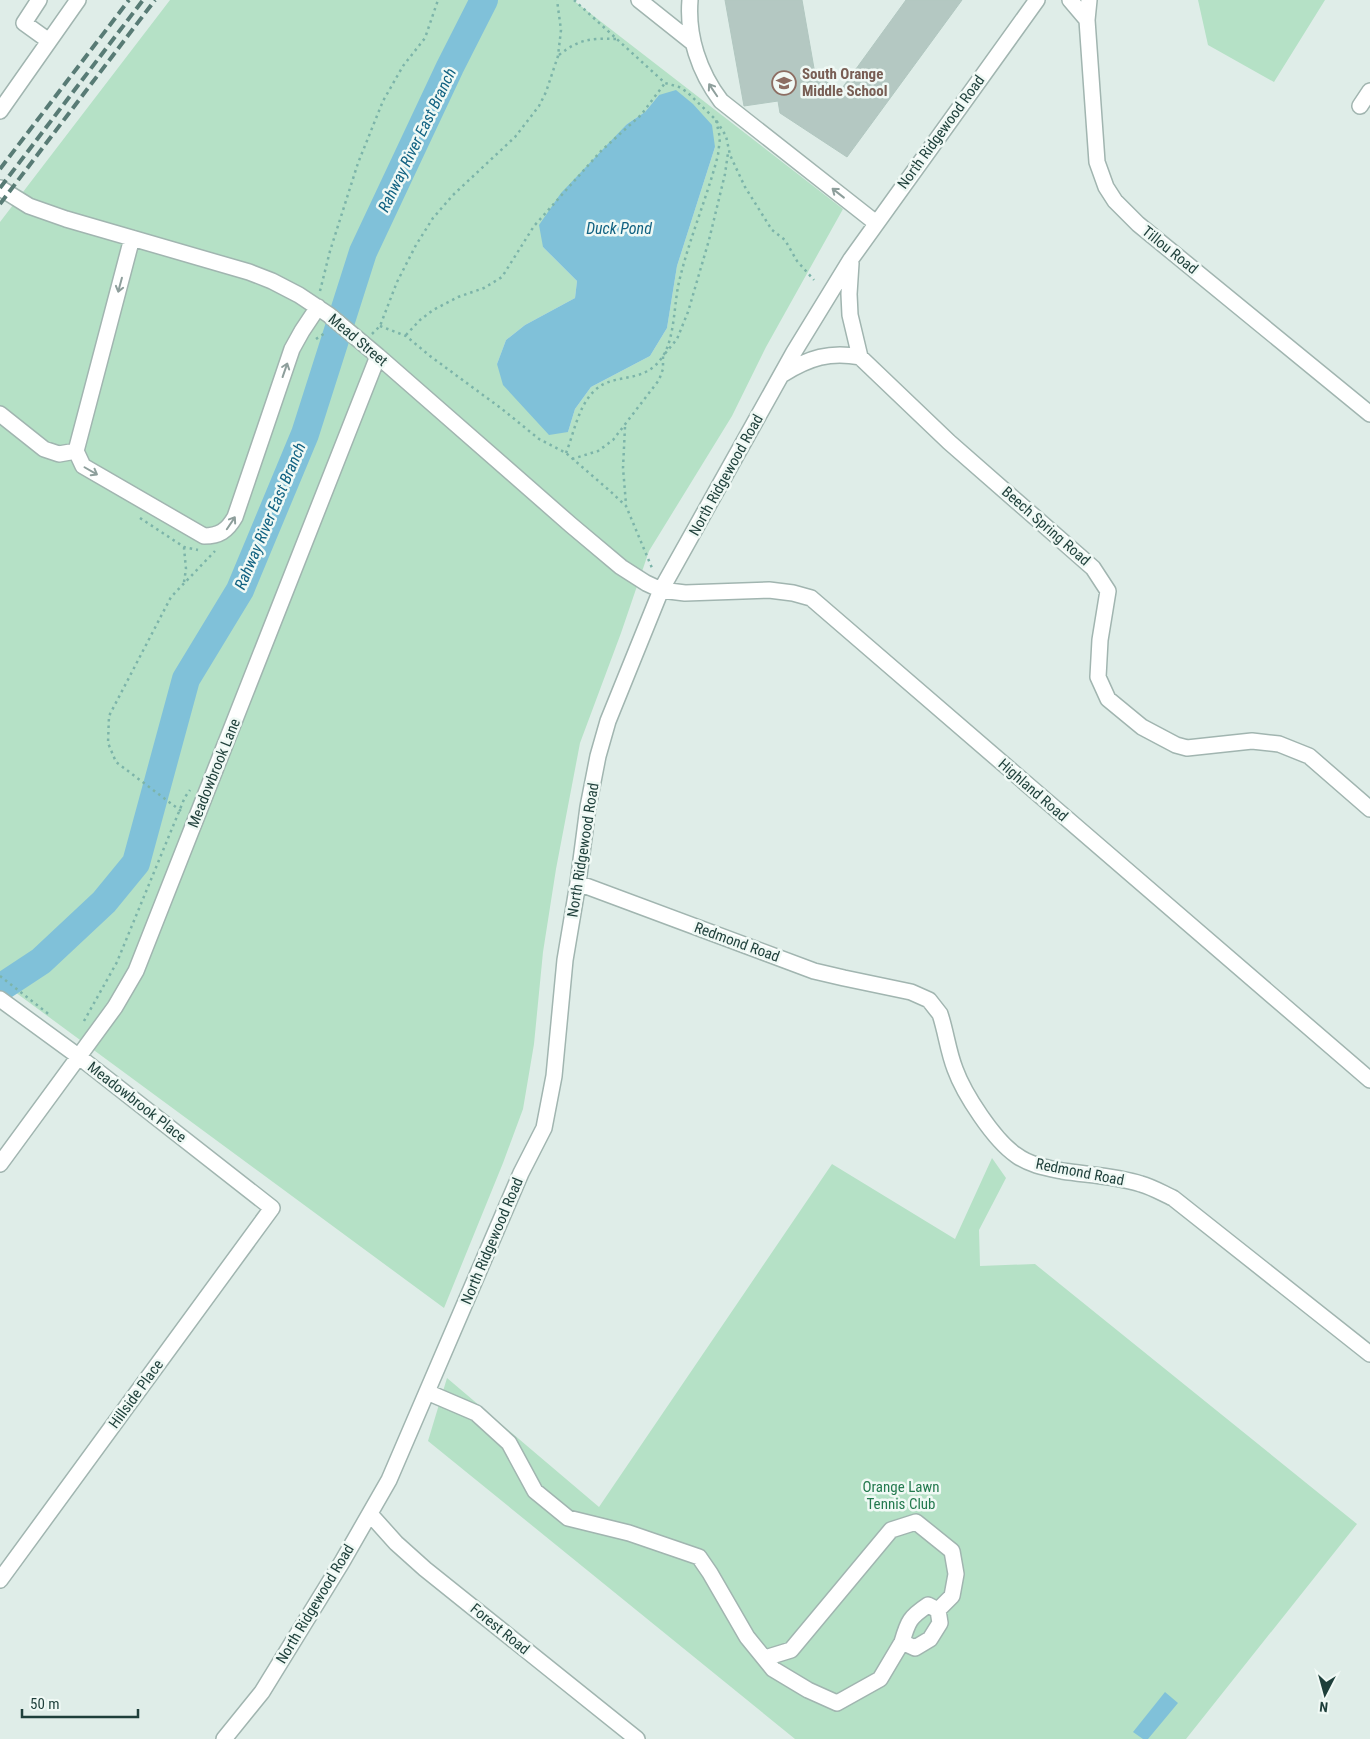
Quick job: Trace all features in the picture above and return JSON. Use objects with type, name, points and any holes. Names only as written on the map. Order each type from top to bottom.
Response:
[{"type":"street","points":[[39,0],[24,23],[49,40]]},
{"type":"street","points":[[0,111],[78,0]]},
{"type":"street","points":[[639,0],[693,43]]},
{"type":"street","points":[[690,0],[693,43],[710,86],[721,100],[876,223]]},
{"type":"street","name":"North Ridgewood Road","points":[[224,1739],[262,1692],[389,1480],[521,1173],[544,1128],[554,1076],[565,960],[578,884],[588,807],[598,756],[608,721],[662,590],[783,374],[851,259],[1037,0]]},
{"type":"street","points":[[1070,0],[1087,20]]},
{"type":"street","name":"Tillou Road","points":[[1089,0],[1087,20],[1097,162],[1106,188],[1115,201],[1138,224],[1370,414]]},
{"type":"street","points":[[1360,106],[1370,90]]},
{"type":"street","name":"Mead Street","points":[[0,188],[30,206],[66,219],[249,272],[322,305],[352,334],[621,567],[646,583],[662,590]]},
{"type":"street","points":[[132,238],[76,451],[83,466],[204,536],[214,536],[221,533],[229,528],[235,517],[292,349],[302,330],[322,305]]},
{"type":"street","points":[[783,374],[802,362],[812,359],[831,355],[860,357],[850,315],[851,259]]},
{"type":"street","name":"Meadowbrook Lane","points":[[0,1164],[115,1007],[136,971],[378,356]]},
{"type":"street","name":"Beech Spring Road","points":[[860,357],[949,442],[1094,568],[1108,591],[1100,640],[1098,677],[1108,700],[1142,727],[1187,748],[1252,741],[1280,744],[1309,756],[1370,809]]},
{"type":"street","points":[[0,414],[44,449],[59,454],[76,451]]},
{"type":"street","name":"Highland Road","points":[[662,590],[685,593],[769,590],[793,593],[811,598],[1370,1080]]},
{"type":"street","name":"Redmond Road","points":[[578,884],[814,970],[892,987],[922,996],[940,1014],[955,1068],[961,1084],[973,1105],[1001,1142],[1016,1156],[1038,1166],[1142,1184],[1173,1198],[1370,1354]]},
{"type":"street","name":"Meadowbrook Place","points":[[3,1001],[78,1056],[272,1208]]},
{"type":"street","name":"Hillside Place","points":[[0,1580],[272,1208]]},
{"type":"street","points":[[427,1392],[476,1413],[509,1443],[534,1491],[568,1518],[629,1533],[699,1557],[747,1636],[774,1669],[808,1690],[837,1703],[880,1679],[902,1642],[907,1626],[914,1614],[928,1605],[938,1610]]},
{"type":"street","name":"Forest Road","points":[[370,1514],[396,1543],[425,1569],[637,1739]]},
{"type":"street","points":[[765,1658],[791,1650],[891,1530],[916,1522],[952,1551],[956,1574],[952,1596],[938,1610]]},
{"type":"street","points":[[902,1642],[915,1648],[930,1639],[940,1623],[938,1610]]},
{"type":"path","points":[[322,305],[330,252],[358,162],[383,101],[403,66],[425,38],[438,0]]},
{"type":"path","points":[[371,335],[380,326],[397,282],[416,245],[433,218],[453,195],[515,137],[539,106],[546,92],[558,56],[561,30],[558,0]]},
{"type":"path","points":[[574,0],[665,83],[679,87],[687,92],[716,120],[726,136],[736,170],[745,187],[772,230],[785,240],[797,261],[814,280]]},
{"type":"path","points":[[558,56],[571,45],[585,40],[595,38],[616,39]]},
{"type":"path","points":[[406,336],[420,320],[433,310],[458,297],[484,288],[502,276],[534,226],[601,151],[641,115],[665,83]]},
{"type":"path","points":[[572,459],[598,451],[613,440],[659,380],[663,369],[663,356],[671,334],[679,282],[718,155],[720,138],[716,120]]},
{"type":"path","points":[[566,453],[580,414],[594,392],[604,384],[634,377],[648,371],[676,339],[688,312],[711,231],[729,149]]},
{"type":"path","points":[[380,326],[406,336],[539,439],[566,453],[626,506]]},
{"type":"path","points":[[309,345],[324,332]]},
{"type":"path","points":[[625,426],[623,468],[626,506],[662,590]]},
{"type":"path","points":[[184,547],[186,569],[184,583]]},
{"type":"path","points":[[80,1028],[117,962],[180,811],[116,762],[108,743],[109,716],[171,597],[217,548]]},
{"type":"path","points":[[1,977],[54,1018]]},
{"type":"green space","points":[[170,0],[573,0],[843,209],[766,347],[732,416],[649,551],[580,743],[556,869],[543,952],[534,1044],[523,1109],[444,1308],[0,981],[0,222]],"holes":[[[659,95],[715,147],[677,266],[667,328],[650,356],[591,387],[575,409],[568,432],[497,364],[506,340],[525,325],[575,298],[577,281],[543,247],[627,124],[645,112]]]},
{"type":"green space","points":[[1198,0],[1325,0],[1274,82],[1208,45]]},
{"type":"green space","name":"Orange Lawn Tennis Club","points":[[992,1158],[1006,1178],[979,1230],[980,1266],[1035,1264],[1357,1524],[1186,1739],[795,1739],[428,1441],[447,1378],[599,1507],[832,1164],[955,1239]]},
{"type":"water","name":"Duck Pond","points":[[676,90],[693,104],[712,125],[715,147],[677,266],[667,328],[650,356],[591,387],[575,409],[568,432],[549,435],[503,385],[497,364],[506,340],[525,325],[575,298],[577,281],[543,247],[539,225],[561,193],[627,124],[645,112],[659,95]]},
{"type":"water","points":[[1165,1692],[1178,1703],[1148,1739],[1143,1739],[1133,1732]]},
{"type":"building","name":"South Orange Middle School","points":[[725,0],[802,0],[815,74],[840,91],[906,0],[962,0],[847,157],[780,113],[778,101],[744,106]]},
{"type":"waterway","name":"Rahway River East Branch","points":[[0,988],[41,961],[104,902],[136,863],[186,679],[240,590],[305,434],[363,252],[450,67],[484,0]]},
{"type":"railway","points":[[0,169],[129,0]]},
{"type":"railway","points":[[0,188],[143,0]]},
{"type":"railway","points":[[0,204],[155,0]]},
{"type":"place","name":"South Orange Middle School","points":[[784,83]]}]
